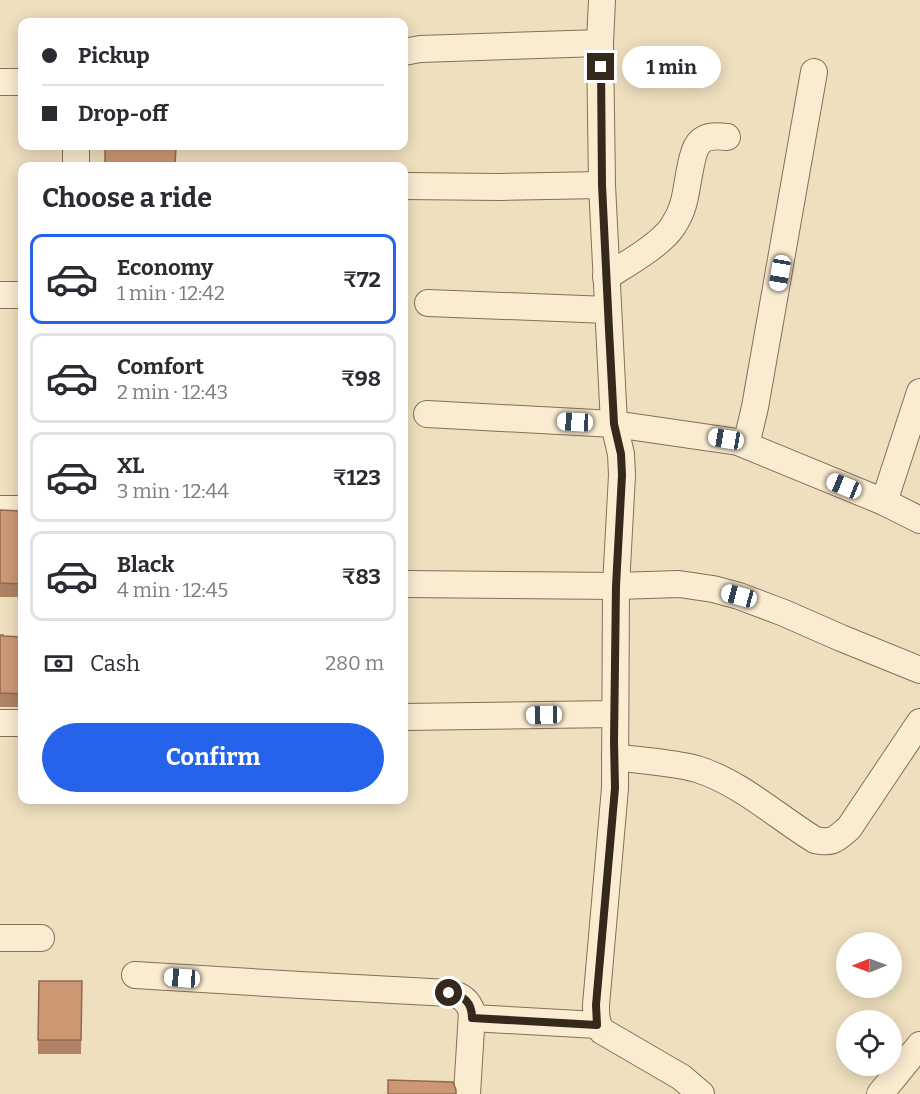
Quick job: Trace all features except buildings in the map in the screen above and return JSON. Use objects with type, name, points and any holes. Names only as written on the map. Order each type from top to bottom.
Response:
[{"type":"street","points":[[602,0],[600,43],[602,185],[614,424],[621,454],[622,475],[616,586],[615,788],[596,1005],[597,1025],[602,1031],[681,1077],[702,1094]]},
{"type":"street","points":[[408,51],[600,43]]},
{"type":"street","points":[[746,445],[758,396],[814,72]]},
{"type":"street","points":[[0,82],[18,82]]},
{"type":"street","points":[[606,277],[639,255],[672,228],[683,205],[695,149],[700,141],[708,137],[727,136]]},
{"type":"street","points":[[408,186],[602,185]]},
{"type":"street","points":[[0,295],[18,295]]},
{"type":"street","points":[[428,303],[608,310]]},
{"type":"street","points":[[884,502],[920,392]]},
{"type":"street","points":[[427,414],[614,424],[738,442],[884,502],[920,520]]},
{"type":"street","points":[[0,509],[18,509]]},
{"type":"street","points":[[408,584],[616,586],[679,584],[739,596],[920,670]]},
{"type":"street","points":[[408,717],[615,714]]},
{"type":"street","points":[[615,757],[697,769],[733,785],[815,840],[825,843],[835,840],[849,828],[920,722]]},
{"type":"street","points":[[0,723],[18,723]]},
{"type":"street","points":[[0,938],[41,938]]},
{"type":"street","points":[[135,975],[460,995],[470,1005],[472,1018],[467,1094]]},
{"type":"street","points":[[472,1018],[597,1025]]},
{"type":"street","points":[[880,1094],[920,1045]]},
{"type":"route","points":[[449,993],[460,995],[470,1005],[472,1018],[597,1025],[596,1005],[615,788],[616,586],[622,475],[621,454],[614,424],[609,330],[602,185],[601,67]]}]
